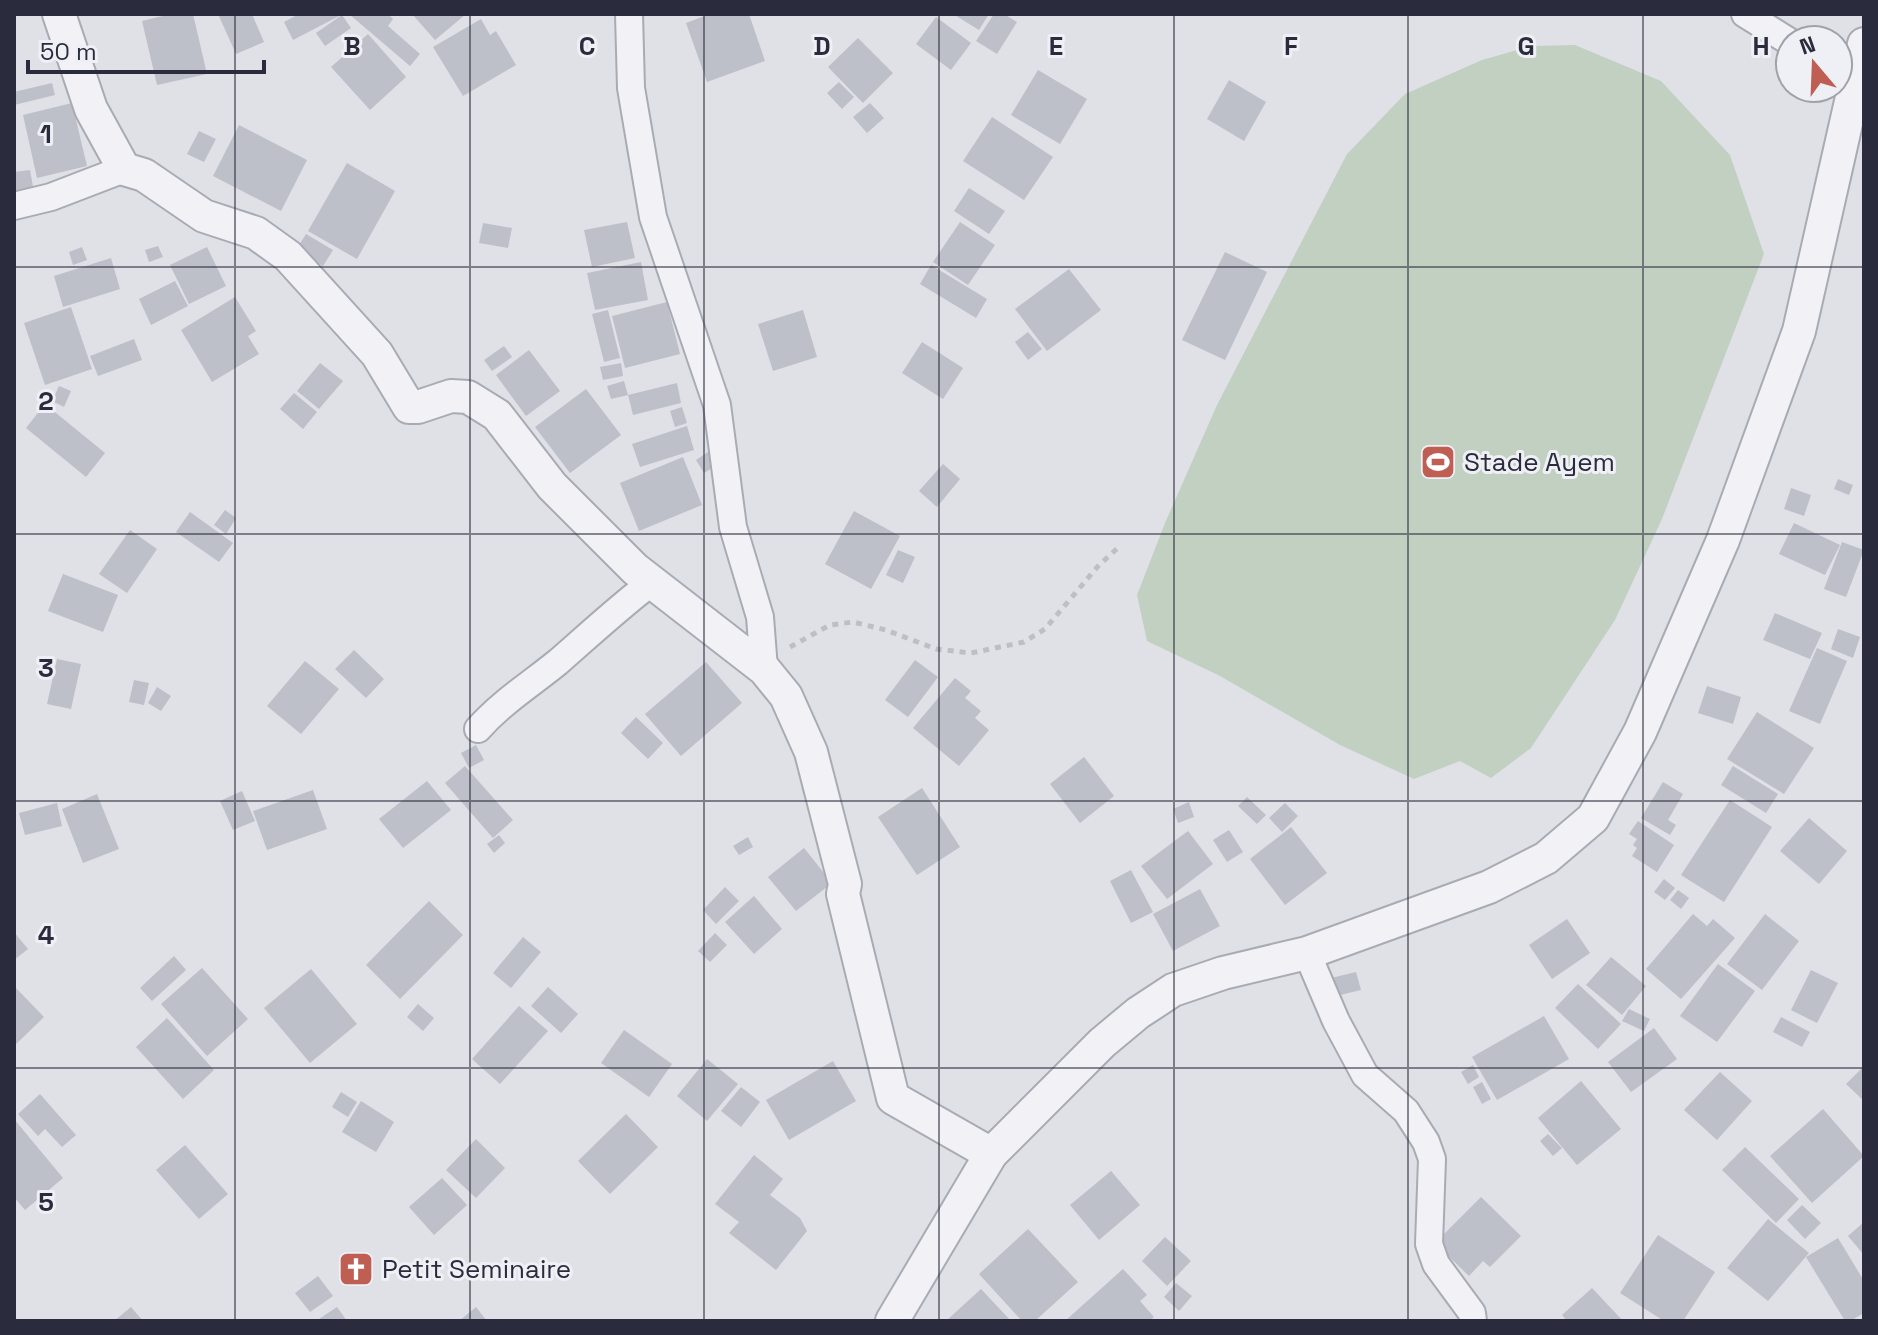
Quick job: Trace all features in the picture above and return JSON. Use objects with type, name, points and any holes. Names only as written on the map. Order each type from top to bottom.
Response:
[{"type":"street","points":[[59,14],[91,109],[124,169]]},
{"type":"street","points":[[629,14],[631,88],[653,217],[717,405],[733,527],[760,617],[764,669]]},
{"type":"street","points":[[1745,14],[1774,32]]},
{"type":"street","points":[[1854,72],[1864,44]]},
{"type":"street","points":[[892,1321],[991,1154],[1102,1043],[1149,1006],[1173,990],[1223,973],[1307,953],[1489,887],[1546,858],[1593,818],[1640,732],[1723,540],[1799,331],[1847,104]]},
{"type":"street","points":[[14,206],[51,197],[124,169],[144,175],[204,216],[256,233],[288,256],[377,354],[409,407],[451,396],[468,397],[497,415],[552,486],[635,569],[764,669],[786,696],[811,752],[838,852],[845,884],[843,894],[893,1098],[991,1154]]},
{"type":"street","points":[[478,729],[524,686],[557,663],[652,582]]},
{"type":"street","points":[[1307,953],[1336,1021],[1365,1075],[1406,1111],[1426,1142],[1432,1159],[1429,1244],[1436,1264],[1472,1313],[1473,1321]]},
{"type":"path","points":[[764,669],[792,646],[830,625],[853,622],[886,630],[936,649],[971,653],[1024,642],[1045,629],[1099,565],[1120,546]]},
{"type":"green space","name":"Stade Ayem","points":[[1575,45],[1661,81],[1730,155],[1764,254],[1662,519],[1615,620],[1531,748],[1491,778],[1460,761],[1414,779],[1340,745],[1220,676],[1147,641],[1137,595],[1217,405],[1347,154],[1405,94],[1482,60],[1531,46]]},
{"type":"building","points":[[171,14],[193,14],[207,74],[157,85],[142,21]]},
{"type":"building","points":[[218,14],[252,14],[264,42],[236,54]]},
{"type":"building","points":[[299,14],[343,14],[293,40],[284,22]]},
{"type":"building","points":[[349,14],[388,14],[393,19],[388,26],[420,54],[410,66]]},
{"type":"building","points":[[412,14],[466,14],[435,40]]},
{"type":"building","points":[[710,14],[749,14],[765,61],[707,82],[686,23]]},
{"type":"building","points":[[953,14],[989,14],[979,30]]},
{"type":"building","points":[[994,14],[1004,14],[1017,22],[997,54],[976,41]]},
{"type":"building","points":[[342,15],[351,28],[325,46],[316,33]]},
{"type":"building","points":[[936,17],[971,43],[951,70],[916,44]]},
{"type":"building","points":[[481,19],[490,35],[496,31],[516,65],[463,96],[433,47]]},
{"type":"building","points":[[368,34],[406,77],[370,110],[331,67]]},
{"type":"building","points":[[858,38],[893,73],[863,103],[828,67]]},
{"type":"building","points":[[1038,70],[1087,99],[1060,144],[1011,115]]},
{"type":"building","points":[[1229,80],[1266,102],[1244,141],[1207,119]]},
{"type":"building","points":[[839,82],[854,97],[842,109],[827,93]]},
{"type":"building","points":[[52,83],[55,95],[14,105],[14,92]]},
{"type":"building","points":[[72,103],[87,166],[37,178],[23,115]]},
{"type":"building","points":[[870,103],[884,118],[867,133],[853,117]]},
{"type":"building","points":[[992,117],[1053,157],[1024,200],[963,161]]},
{"type":"building","points":[[239,125],[307,160],[281,211],[213,176]]},
{"type":"building","points":[[199,131],[216,139],[204,162],[187,154]]},
{"type":"building","points":[[347,163],[395,191],[357,259],[308,231]]},
{"type":"building","points":[[30,170],[35,198],[14,201],[14,172]]},
{"type":"building","points":[[969,188],[1005,211],[989,234],[954,211]]},
{"type":"building","points":[[627,222],[635,258],[592,267],[584,230]]},
{"type":"building","points":[[960,222],[995,245],[968,285],[933,262]]},
{"type":"building","points":[[483,223],[512,228],[508,248],[479,243]]},
{"type":"building","points":[[306,234],[333,250],[323,266],[296,250]]},
{"type":"building","points":[[158,246],[163,257],[149,262],[145,250]]},
{"type":"building","points":[[82,247],[87,260],[73,265],[69,252]]},
{"type":"building","points":[[207,247],[226,286],[189,304],[170,265]]},
{"type":"building","points":[[1225,252],[1267,272],[1225,360],[1182,340]]},
{"type":"building","points":[[111,258],[120,289],[63,307],[54,276]]},
{"type":"building","points":[[641,262],[648,300],[595,310],[587,273]]},
{"type":"building","points":[[931,265],[987,299],[976,318],[920,284]]},
{"type":"building","points":[[1069,269],[1101,310],[1047,351],[1015,309]]},
{"type":"building","points":[[175,281],[188,306],[151,325],[139,299]]},
{"type":"building","points":[[235,297],[256,331],[248,336],[259,354],[212,382],[181,330]]},
{"type":"building","points":[[667,302],[680,354],[625,368],[612,316]]},
{"type":"building","points":[[71,307],[92,369],[45,385],[24,323]]},
{"type":"building","points":[[608,310],[620,358],[604,362],[592,314]]},
{"type":"building","points":[[803,310],[817,357],[773,371],[758,324]]},
{"type":"building","points":[[1028,332],[1042,349],[1028,360],[1015,342]]},
{"type":"building","points":[[134,339],[142,360],[98,376],[90,356]]},
{"type":"building","points":[[922,342],[963,368],[943,399],[902,373]]},
{"type":"building","points":[[504,346],[512,357],[492,371],[484,360]]},
{"type":"building","points":[[529,350],[560,391],[526,416],[496,375]]},
{"type":"building","points":[[320,363],[343,381],[319,409],[297,391]]},
{"type":"building","points":[[621,363],[623,376],[603,380],[600,367]]},
{"type":"building","points":[[624,381],[628,395],[611,399],[607,386]]},
{"type":"building","points":[[677,383],[681,403],[633,415],[628,395]]},
{"type":"building","points":[[59,386],[71,391],[64,407],[52,401]]},
{"type":"building","points":[[586,389],[621,435],[570,473],[535,427]]},
{"type":"building","points":[[294,393],[317,412],[303,429],[280,409]]},
{"type":"building","points":[[45,404],[105,453],[86,477],[26,428]]},
{"type":"building","points":[[682,407],[687,423],[675,427],[670,411]]},
{"type":"building","points":[[687,426],[694,450],[640,467],[632,444]]},
{"type":"building","points":[[708,452],[717,465],[704,473],[696,460]]},
{"type":"building","points":[[683,457],[702,505],[639,531],[620,483]]},
{"type":"building","points":[[943,464],[960,479],[937,507],[919,491]]},
{"type":"building","points":[[1838,479],[1853,485],[1849,495],[1834,489]]},
{"type":"building","points":[[1791,488],[1811,495],[1804,516],[1784,509]]},
{"type":"building","points":[[225,510],[236,518],[226,534],[214,525]]},
{"type":"building","points":[[854,511],[900,536],[871,589],[825,564]]},
{"type":"building","points":[[190,512],[233,543],[219,562],[176,532]]},
{"type":"building","points":[[1794,523],[1840,545],[1825,575],[1779,554]]},
{"type":"building","points":[[130,530],[157,549],[127,593],[99,574]]},
{"type":"building","points":[[1842,542],[1864,550],[1846,597],[1824,589]]},
{"type":"building","points":[[898,550],[915,557],[903,583],[886,575]]},
{"type":"building","points":[[63,574],[118,595],[103,632],[48,611]]},
{"type":"building","points":[[1775,613],[1822,633],[1810,659],[1763,640]]},
{"type":"building","points":[[1838,629],[1860,637],[1853,658],[1831,649]]},
{"type":"building","points":[[1817,648],[1847,661],[1820,724],[1789,711]]},
{"type":"building","points":[[354,650],[384,679],[366,698],[335,669]]},
{"type":"building","points":[[57,659],[81,664],[71,709],[47,704]]},
{"type":"building","points":[[915,660],[938,677],[908,717],[885,700]]},
{"type":"building","points":[[305,661],[339,689],[301,734],[267,706]]},
{"type":"building","points":[[706,662],[742,703],[681,756],[645,714]]},
{"type":"building","points":[[955,678],[971,691],[965,698],[981,711],[975,718],[989,730],[959,766],[913,728]]},
{"type":"building","points":[[134,680],[149,683],[144,705],[129,702]]},
{"type":"building","points":[[1707,686],[1741,697],[1733,724],[1698,713]]},
{"type":"building","points":[[157,687],[171,696],[161,711],[148,703]]},
{"type":"building","points":[[1757,712],[1814,748],[1784,794],[1727,759]]},
{"type":"building","points":[[636,717],[663,743],[648,759],[621,733]]},
{"type":"building","points":[[476,745],[484,760],[469,768],[461,753]]},
{"type":"building","points":[[1084,757],[1114,796],[1080,823],[1050,784]]},
{"type":"building","points":[[465,766],[513,820],[493,838],[445,783]]},
{"type":"building","points":[[1733,766],[1778,794],[1766,813],[1721,785]]},
{"type":"building","points":[[427,781],[451,810],[403,848],[379,819]]},
{"type":"building","points":[[1663,782],[1683,794],[1668,820],[1676,825],[1670,835],[1641,818]]},
{"type":"building","points":[[922,788],[960,847],[917,875],[878,817]]},
{"type":"building","points":[[313,790],[327,829],[267,850],[253,811]]},
{"type":"building","points":[[242,791],[255,821],[233,830],[220,801]]},
{"type":"building","points":[[97,794],[119,849],[83,863],[62,809]]},
{"type":"building","points":[[1247,797],[1266,815],[1257,824],[1238,806]]},
{"type":"building","points":[[1730,800],[1772,827],[1724,902],[1681,875]]},
{"type":"building","points":[[1189,802],[1194,817],[1178,823],[1173,809]]},
{"type":"building","points":[[57,803],[62,826],[25,835],[19,813]]},
{"type":"building","points":[[1285,803],[1298,816],[1282,832],[1269,818]]},
{"type":"building","points":[[1809,818],[1847,851],[1819,884],[1780,851]]},
{"type":"building","points":[[1638,821],[1674,845],[1657,872],[1632,856],[1637,848],[1633,845],[1637,839],[1629,834]]},
{"type":"building","points":[[1291,827],[1327,873],[1285,905],[1250,859]]},
{"type":"building","points":[[1229,830],[1243,852],[1227,862],[1213,840]]},
{"type":"building","points":[[1188,831],[1213,864],[1167,899],[1141,866]]},
{"type":"building","points":[[499,835],[505,843],[494,853],[487,844]]},
{"type":"building","points":[[748,837],[753,847],[739,855],[733,846]]},
{"type":"building","points":[[804,848],[832,883],[796,911],[768,877]]},
{"type":"building","points":[[1131,870],[1153,912],[1131,923],[1110,881]]},
{"type":"building","points":[[1664,879],[1675,888],[1665,900],[1654,892]]},
{"type":"building","points":[[725,887],[739,901],[716,924],[703,910]]},
{"type":"building","points":[[1200,889],[1220,926],[1173,951],[1153,914]]},
{"type":"building","points":[[1678,890],[1689,898],[1681,909],[1670,900]]},
{"type":"building","points":[[754,896],[782,929],[754,954],[725,922]]},
{"type":"building","points":[[429,901],[463,935],[400,999],[366,965]]},
{"type":"building","points":[[1693,914],[1707,926],[1713,919],[1735,938],[1681,999],[1646,969]]},
{"type":"building","points":[[1765,914],[1799,941],[1762,990],[1727,964]]},
{"type":"building","points":[[1567,919],[1590,953],[1552,979],[1529,945]]},
{"type":"building","points":[[14,932],[28,949],[14,960]]},
{"type":"building","points":[[715,933],[727,945],[710,962],[698,951]]},
{"type":"building","points":[[523,937],[541,952],[511,988],[493,973]]},
{"type":"building","points":[[174,956],[186,970],[152,1001],[140,988]]},
{"type":"building","points":[[1611,957],[1646,986],[1622,1015],[1586,985]]},
{"type":"building","points":[[1718,964],[1755,991],[1717,1042],[1680,1016]]},
{"type":"building","points":[[202,968],[248,1019],[207,1056],[161,1004]]},
{"type":"building","points":[[311,969],[357,1024],[310,1063],[264,1008]]},
{"type":"building","points":[[1811,970],[1838,983],[1817,1023],[1791,1010]]},
{"type":"building","points":[[1356,972],[1361,990],[1332,997],[1327,979]]},
{"type":"building","points":[[1578,984],[1621,1024],[1598,1049],[1555,1008]]},
{"type":"building","points":[[14,986],[44,1017],[14,1046]]},
{"type":"building","points":[[548,987],[578,1014],[561,1033],[531,1006]]},
{"type":"building","points":[[418,1004],[434,1018],[423,1031],[407,1017]]},
{"type":"building","points":[[519,1006],[548,1031],[500,1084],[472,1059]]},
{"type":"building","points":[[1629,1009],[1650,1019],[1644,1031],[1622,1021]]},
{"type":"building","points":[[1544,1016],[1569,1059],[1497,1100],[1472,1057]]},
{"type":"building","points":[[1781,1017],[1810,1032],[1802,1047],[1773,1032]]},
{"type":"building","points":[[167,1018],[214,1070],[183,1099],[136,1047]]},
{"type":"building","points":[[1654,1028],[1677,1059],[1631,1092],[1608,1062]]},
{"type":"building","points":[[624,1030],[672,1064],[649,1097],[601,1063]]},
{"type":"building","points":[[707,1059],[738,1084],[707,1121],[677,1096]]},
{"type":"building","points":[[833,1061],[856,1101],[789,1140],[766,1100]]},
{"type":"building","points":[[1473,1065],[1479,1077],[1468,1084],[1461,1072]]},
{"type":"building","points":[[1864,1066],[1864,1101],[1846,1084]]},
{"type":"building","points":[[1720,1072],[1752,1101],[1717,1140],[1684,1110]]},
{"type":"building","points":[[1581,1081],[1621,1129],[1577,1165],[1538,1118]]},
{"type":"building","points":[[1482,1082],[1491,1099],[1482,1104],[1473,1087]]},
{"type":"building","points":[[741,1087],[760,1102],[741,1127],[721,1111]]},
{"type":"building","points":[[341,1092],[357,1102],[348,1117],[332,1107]]},
{"type":"building","points":[[40,1094],[76,1135],[62,1147],[45,1129],[38,1136],[18,1114]]},
{"type":"building","points":[[361,1101],[394,1122],[376,1152],[342,1132]]},
{"type":"building","points":[[1823,1109],[1864,1156],[1812,1203],[1770,1156]]},
{"type":"building","points":[[626,1114],[658,1147],[610,1194],[578,1161]]},
{"type":"building","points":[[14,1119],[63,1178],[25,1210],[14,1197]]},
{"type":"building","points":[[1548,1134],[1562,1148],[1553,1156],[1540,1141]]},
{"type":"building","points":[[476,1139],[505,1168],[476,1198],[446,1170]]},
{"type":"building","points":[[185,1145],[228,1194],[199,1219],[156,1170]]},
{"type":"building","points":[[1745,1147],[1799,1199],[1776,1223],[1722,1170]]},
{"type":"building","points":[[754,1155],[783,1179],[770,1195],[800,1218],[807,1231],[776,1270],[729,1233],[739,1222],[715,1204]]},
{"type":"building","points":[[1111,1171],[1140,1205],[1099,1240],[1070,1205]]},
{"type":"building","points":[[442,1178],[467,1205],[434,1235],[409,1207]]},
{"type":"building","points":[[1481,1197],[1521,1236],[1490,1267],[1483,1261],[1469,1276],[1435,1243]]},
{"type":"building","points":[[1802,1205],[1821,1223],[1805,1239],[1787,1220]]},
{"type":"building","points":[[1768,1219],[1809,1253],[1768,1301],[1727,1268]]},
{"type":"building","points":[[1864,1222],[1864,1255],[1848,1236]]},
{"type":"building","points":[[1028,1229],[1078,1282],[1035,1321],[1022,1321],[979,1274]]},
{"type":"building","points":[[1658,1235],[1715,1272],[1683,1321],[1664,1321],[1620,1293]]},
{"type":"building","points":[[1165,1237],[1191,1261],[1167,1286],[1142,1261]]},
{"type":"building","points":[[1838,1238],[1864,1281],[1864,1313],[1850,1321],[1845,1321],[1806,1257]]},
{"type":"building","points":[[1123,1269],[1147,1295],[1140,1301],[1154,1317],[1149,1321],[1065,1321]]},
{"type":"building","points":[[318,1276],[333,1296],[310,1312],[295,1293]]},
{"type":"building","points":[[1176,1283],[1192,1296],[1179,1311],[1164,1297]]},
{"type":"building","points":[[1592,1288],[1623,1321],[1567,1321],[1562,1315]]},
{"type":"building","points":[[981,1289],[1011,1321],[946,1321]]},
{"type":"building","points":[[131,1307],[143,1321],[114,1321]]},
{"type":"building","points":[[337,1307],[347,1321],[316,1321]]},
{"type":"building","points":[[476,1307],[487,1321],[459,1321]]},
{"type":"place","name":"Stade Ayem","points":[[1438,462]]},
{"type":"place","name":"Petit Seminaire","points":[[356,1269]]}]
